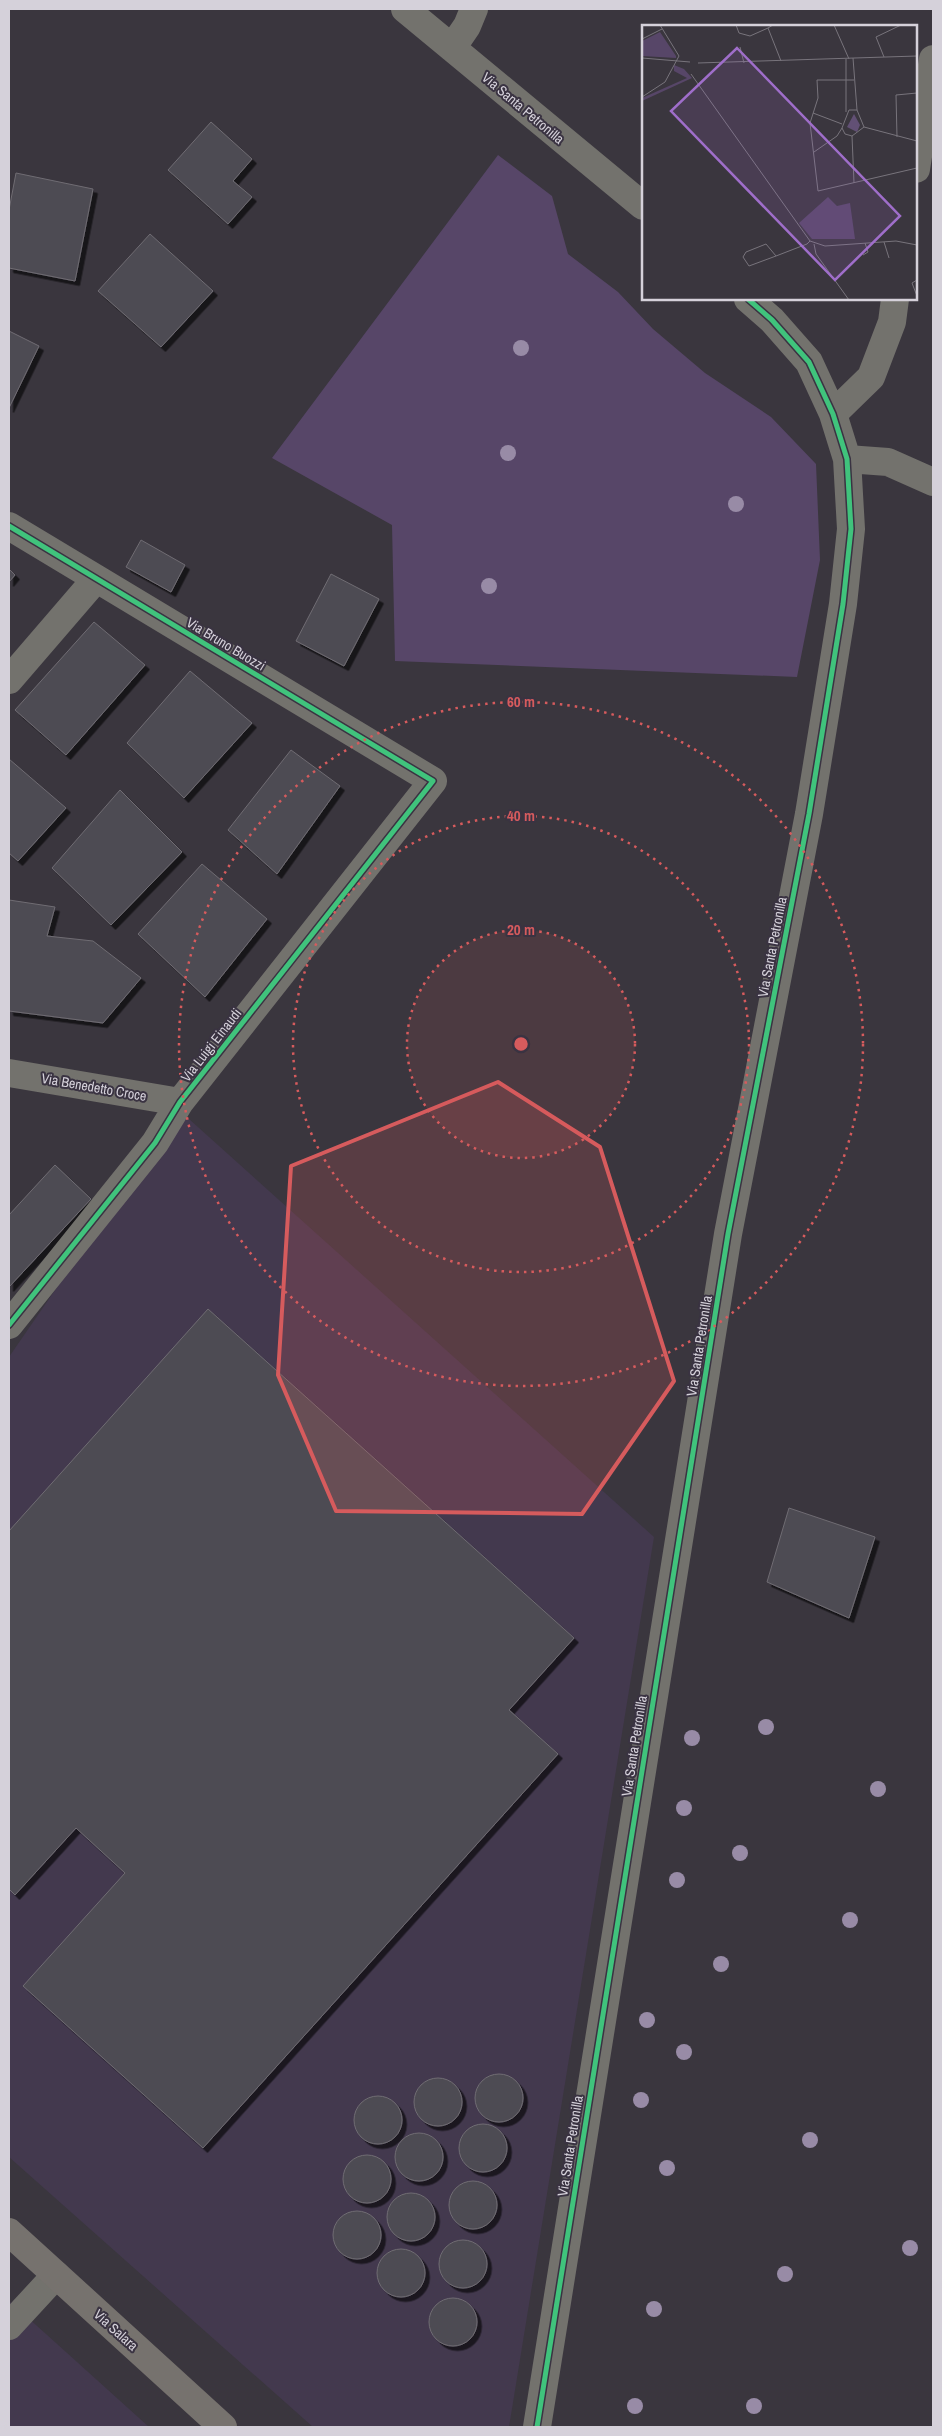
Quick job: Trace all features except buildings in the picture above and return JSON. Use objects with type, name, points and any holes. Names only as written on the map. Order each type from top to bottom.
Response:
[{"type":"main road","name":"Via Salara","points":[[9,2232],[223,2427]]},
{"type":"street","name":"Via Santa Petronilla","points":[[405,9],[642,205]]},
{"type":"street","points":[[452,48],[467,26],[474,9]]},
{"type":"street","points":[[917,164],[933,60]]},
{"type":"street","name":"Via Santa Petronilla","points":[[537,2427],[728,1234],[809,814],[843,604],[851,530],[847,459],[832,414],[809,362],[772,320],[749,300]]},
{"type":"street","points":[[832,414],[871,376],[892,322],[895,300]]},
{"type":"street","points":[[847,459],[888,462],[933,482]]},
{"type":"street","name":"Via Bruno Buozzi","points":[[9,526],[432,781]]},
{"type":"street","points":[[9,680],[96,578]]},
{"type":"street","name":"Via Luigi Einaudi","points":[[9,1325],[155,1143],[180,1102],[432,781]]},
{"type":"street","name":"Via Benedetto Croce","points":[[9,1073],[180,1102]]},
{"type":"street","points":[[9,2326],[56,2275]]},
{"type":"highlighted area","points":[[498,1082],[600,1147],[674,1381],[582,1514],[336,1511],[278,1375],[291,1166]]},
{"type":"shaded area","points":[[498,155],[552,196],[568,254],[618,292],[653,329],[705,373],[771,417],[816,464],[820,560],[797,677],[395,661],[392,525],[272,458]]},
{"type":"shaded area","points":[[179,1110],[654,1537],[509,2427],[313,2427],[9,2157],[9,1357]]},
{"type":"shaded area","points":[[9,2301],[46,2334],[149,2427],[9,2427]]},
{"type":"cycle path","points":[[537,2427],[728,1234],[809,814],[843,604],[851,529],[847,459],[833,414],[809,362],[772,320],[749,300]]},
{"type":"cycle path","points":[[9,526],[433,781],[180,1102],[155,1143],[9,1325]]}]
